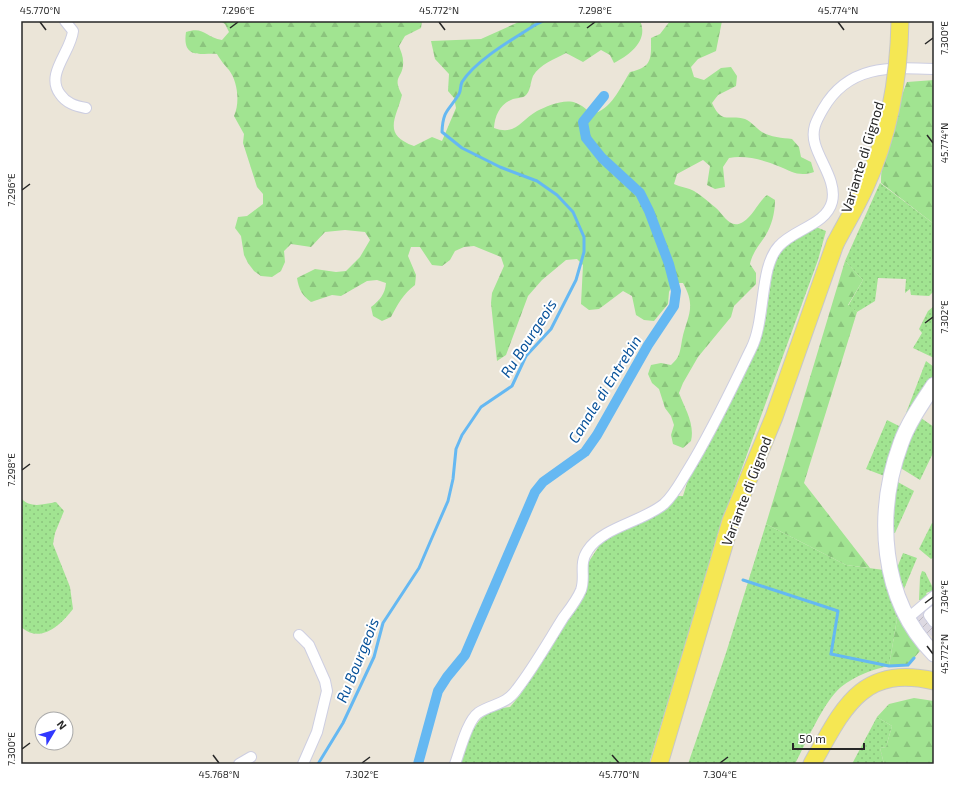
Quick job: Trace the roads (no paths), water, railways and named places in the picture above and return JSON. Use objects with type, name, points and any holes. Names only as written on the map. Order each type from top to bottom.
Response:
[{"type":"main road","name":"Variante di Gignod","points":[[659,764],[731,520],[774,416],[835,244],[873,130],[881,101],[892,21]]},
{"type":"main road","name":"Variante di Gignod","points":[[835,244],[865,187],[882,143],[892,104],[899,46],[900,21]]},
{"type":"main road","points":[[934,385],[901,442],[892,473],[885,529],[889,568],[900,602],[914,629],[934,654]]},
{"type":"main road","points":[[812,764],[849,702],[862,691],[882,681],[898,677],[919,678],[934,681]]},
{"type":"main road","points":[[825,764],[853,714],[864,702],[879,693],[894,688],[913,688],[934,693]]},
{"type":"street","points":[[65,21],[73,31],[72,40],[54,77],[55,88],[62,97],[73,106],[86,108]]},
{"type":"street","points":[[455,764],[472,720],[478,713],[510,699],[574,602],[581,589],[582,562],[587,550],[596,540],[647,515],[664,504],[674,493],[704,442],[756,340],[762,318],[764,287],[771,261],[778,246],[802,229],[816,222],[826,212],[832,202],[833,190],[814,143],[813,128],[830,96],[842,83],[866,72],[899,68],[934,69]]},
{"type":"street","points":[[908,618],[934,596]]},
{"type":"street","points":[[934,611],[929,615],[934,622]]},
{"type":"street","points":[[299,635],[309,645],[325,681],[327,691],[317,732],[303,764]]},
{"type":"street","points":[[239,764],[251,757]]},
{"type":"waterway","name":"Ru Bourgeois","points":[[318,764],[343,723],[374,657],[383,623],[419,568],[448,501],[453,479],[456,449],[462,435],[481,407],[512,386],[526,356],[551,329],[576,280],[584,252],[584,237],[573,212],[557,195],[537,181],[500,167],[462,148],[442,132],[445,114],[459,94],[462,82],[468,74],[496,50],[543,21]]},
{"type":"waterway","name":"Canale di Entrebin","points":[[418,764],[438,691],[447,677],[465,655],[535,492],[543,482],[585,452],[597,435],[648,345],[674,306],[676,291],[669,264],[649,211],[640,193],[602,158],[586,138],[583,122],[604,96]]},
{"type":"waterway","points":[[743,580],[838,611],[831,654],[889,666],[908,665],[914,658]]}]
